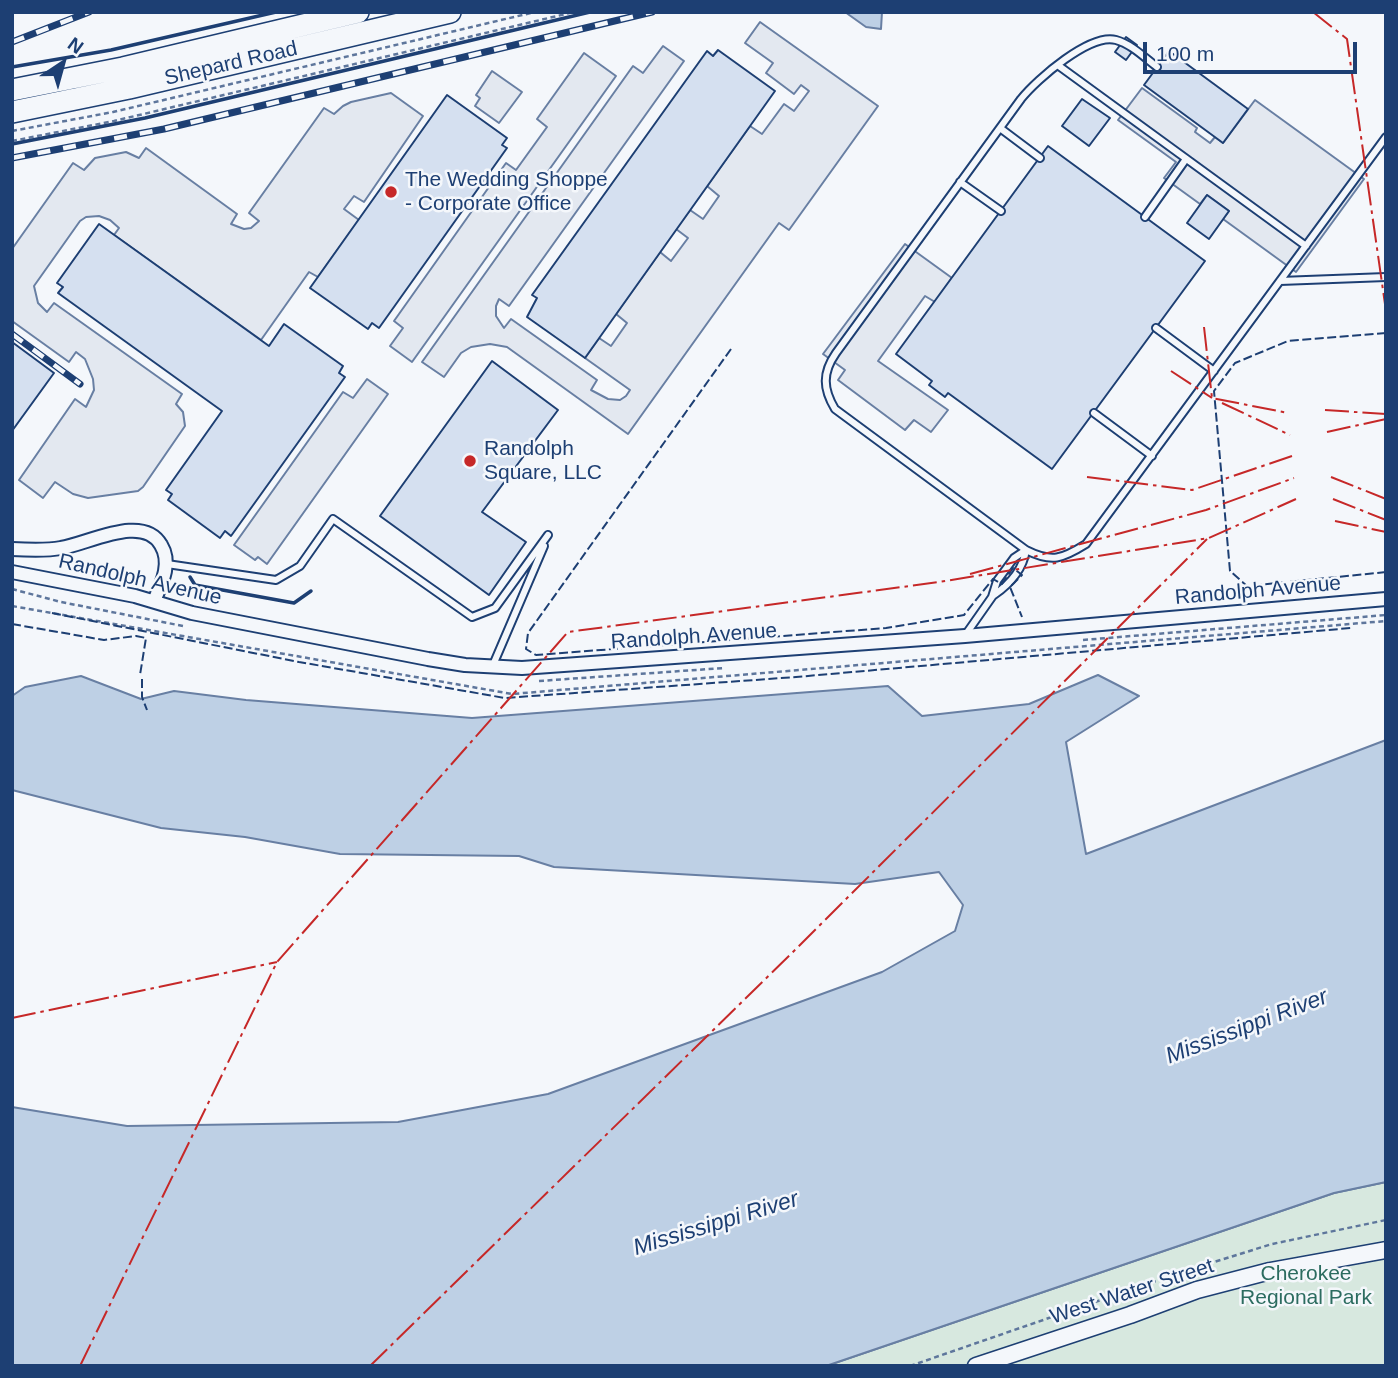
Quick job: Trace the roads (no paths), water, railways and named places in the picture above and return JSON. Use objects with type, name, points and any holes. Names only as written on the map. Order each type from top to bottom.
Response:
[{"type":"highway","name":"Shepard Road","points":[[12,90],[123,68],[358,12]]},
{"type":"highway","name":"Shepard Road","points":[[12,112],[129,89],[450,12]]},
{"type":"street","points":[[12,549],[60,548],[136,529],[147,532],[159,541],[166,552],[164,579],[154,601]]},
{"type":"street","name":"Randolph Avenue","points":[[12,572],[154,601],[192,613],[428,659],[492,667],[554,667],[965,636],[1386,599]]},
{"type":"street","name":"West Water Street","points":[[976,1366],[1197,1290],[1270,1271],[1386,1250]]},
{"type":"lane","points":[[1157,67],[1122,42],[1102,38],[1090,42],[1028,90],[825,372],[824,383],[835,409],[1026,550],[1040,557],[1053,559],[1070,554],[1086,544],[1386,137]]},
{"type":"lane","points":[[1059,66],[1306,246]]},
{"type":"lane","points":[[1000,128],[1040,158]]},
{"type":"lane","points":[[1144,217],[1186,159]]},
{"type":"lane","points":[[960,182],[1001,211]]},
{"type":"lane","points":[[1280,281],[1386,277]]},
{"type":"lane","points":[[1156,328],[1214,371]]},
{"type":"lane","points":[[1094,413],[1152,456]]},
{"type":"lane","points":[[167,564],[276,580],[300,566],[333,519],[472,617],[495,608],[548,535],[492,667]]},
{"type":"lane","points":[[965,636],[992,597],[997,581],[1014,558],[1026,550]]},
{"type":"lane","points":[[992,597],[1006,587],[1024,563],[1026,550]]},
{"type":"water","points":[[845,12],[882,12],[881,29],[866,27]]},
{"type":"water","name":"Mississippi River","points":[[1098,675],[1139,696],[1066,742],[1086,854],[1386,740],[1386,1182],[1334,1193],[826,1366],[12,1366],[12,1107],[127,1126],[398,1122],[548,1094],[882,972],[955,931],[963,905],[939,872],[855,884],[554,867],[519,856],[340,854],[245,837],[161,828],[12,790],[12,696],[25,687],[81,676],[141,699],[174,691],[246,700],[472,718],[888,686],[922,716],[1029,704]]},
{"type":"railway","points":[[12,42],[89,12]]},
{"type":"railway","points":[[12,158],[164,129],[652,12]]},
{"type":"railway","points":[[12,334],[80,384]]},
{"type":"place","name":"The Wedding Shoppe - Corporate Office","points":[[391,192]]},
{"type":"place","name":"Randolph Square, LLC","points":[[470,461]]},
{"type":"park label","name":"Cherokee Regional Park","points":[[1306,1286]]}]
